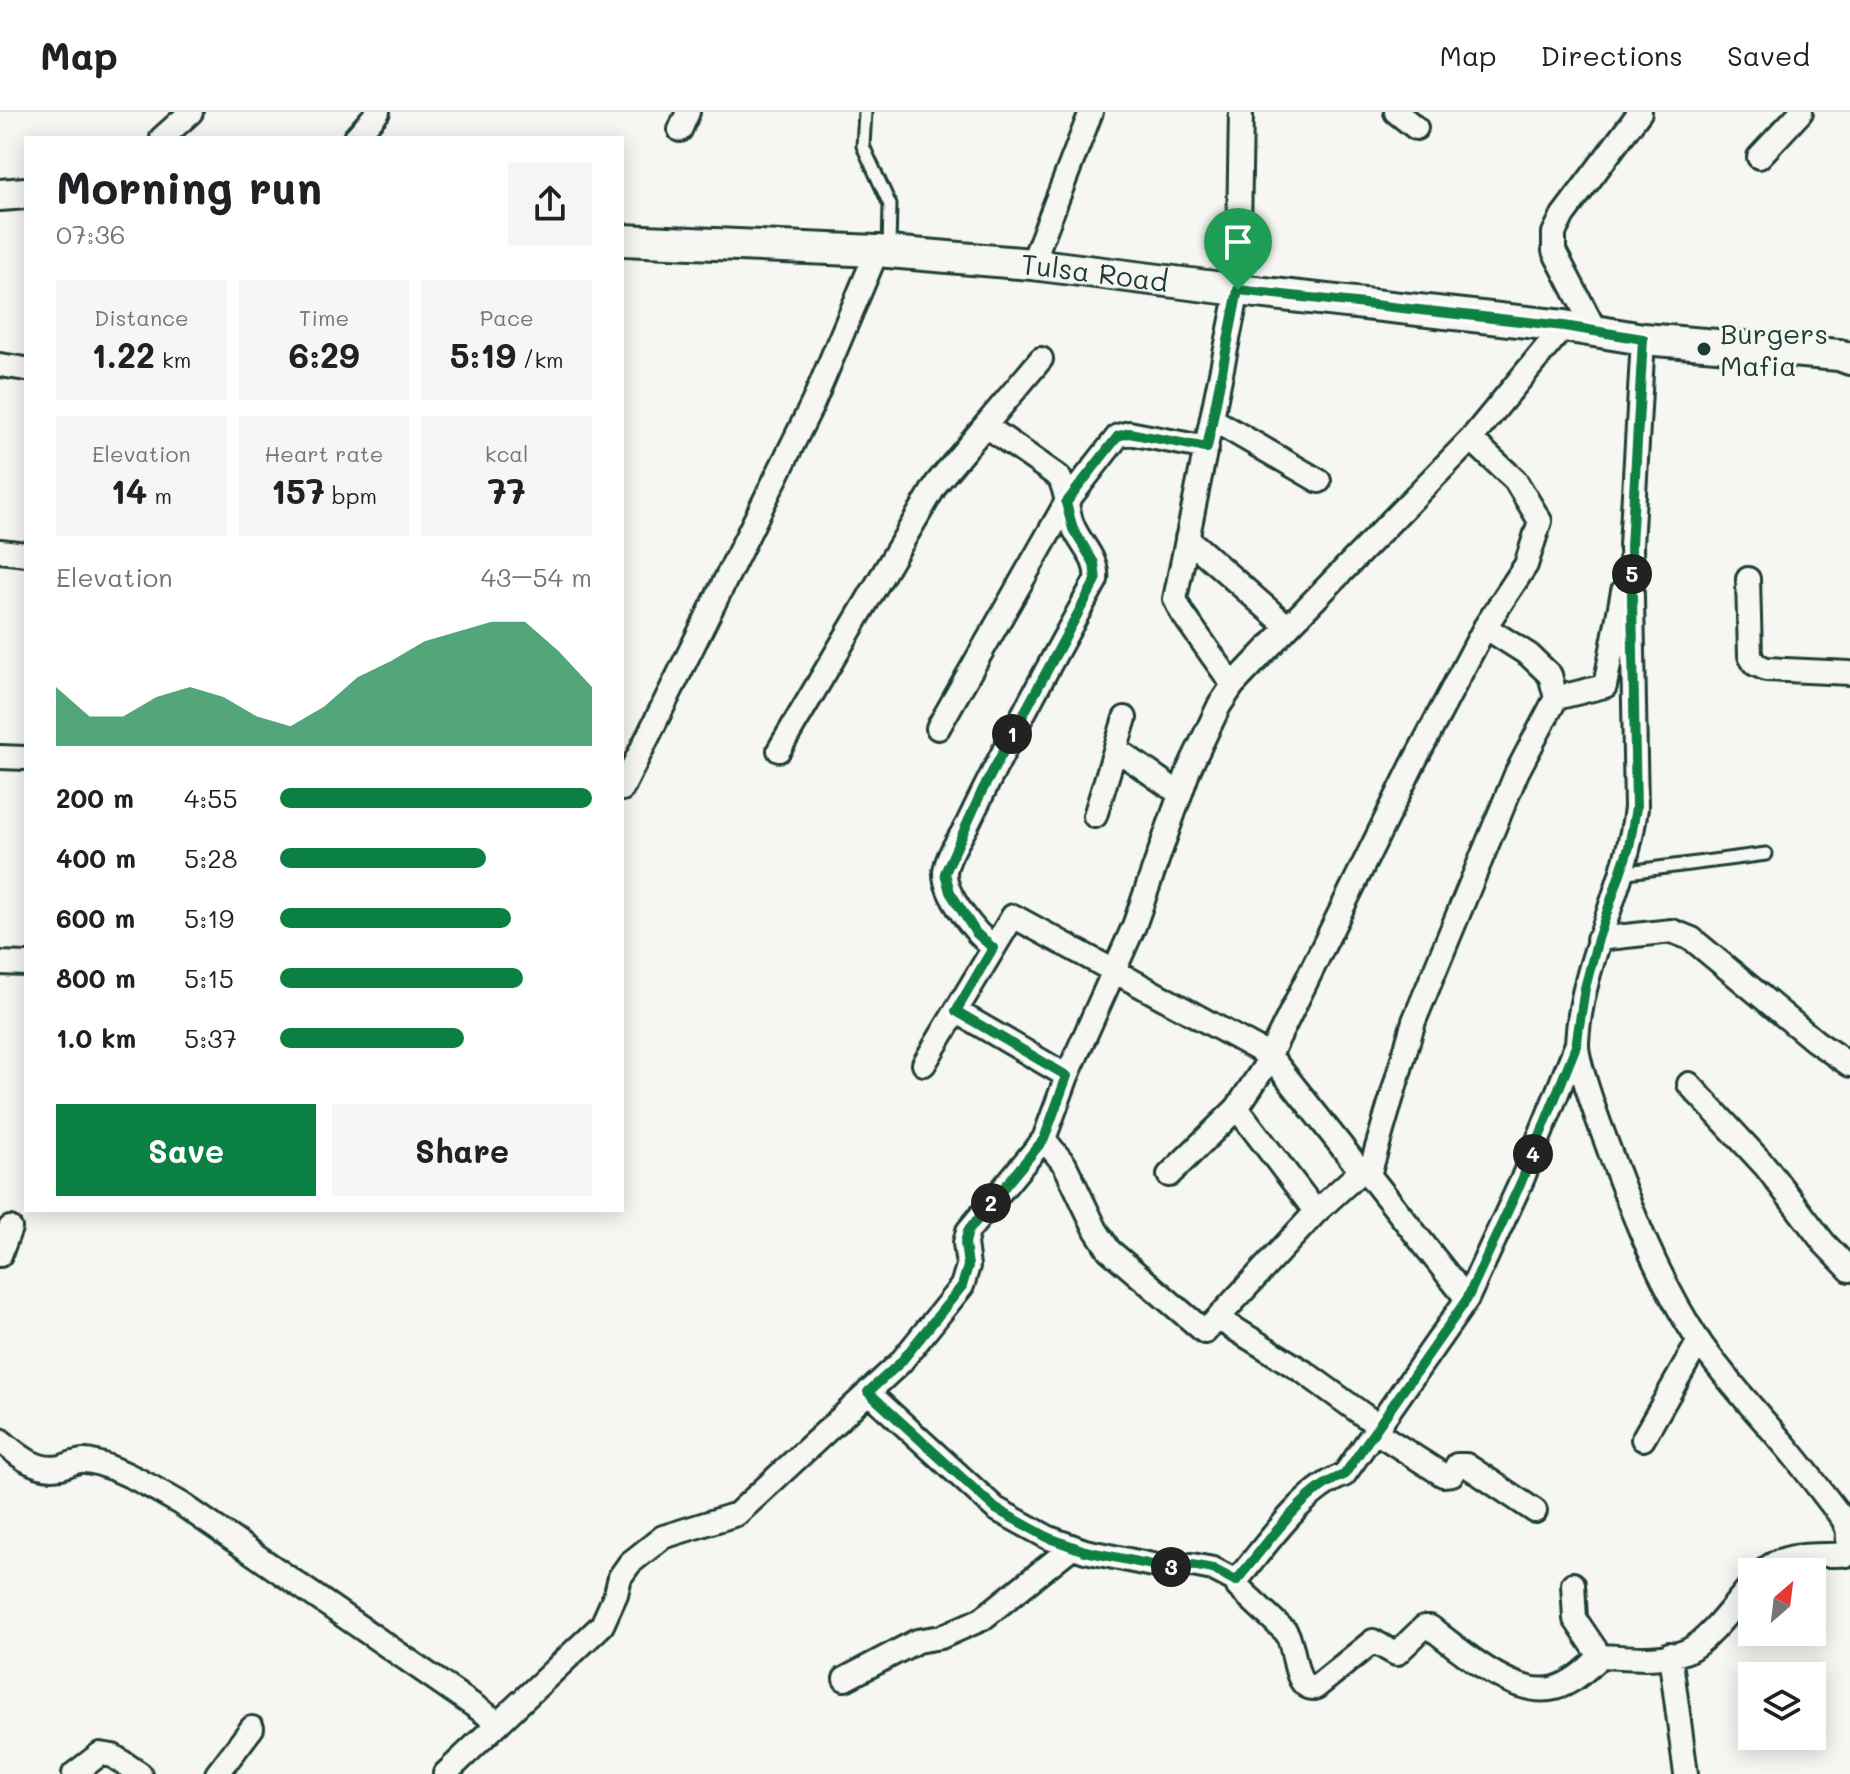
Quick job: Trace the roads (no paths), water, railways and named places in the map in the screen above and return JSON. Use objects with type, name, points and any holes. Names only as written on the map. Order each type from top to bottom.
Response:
[{"type":"main road","points":[[0,195],[24,193]]},
{"type":"main road","name":"Tulsa Road","points":[[624,240],[883,251],[1032,264],[1564,326],[1643,339],[1839,355],[1850,359]]},
{"type":"street","points":[[164,136],[191,112]]},
{"type":"street","points":[[357,136],[378,112]]},
{"type":"street","points":[[1032,264],[1091,112]]},
{"type":"street","points":[[1233,685],[1175,599],[1238,290],[1241,112]]},
{"type":"street","points":[[1396,112],[1416,128]]},
{"type":"street","points":[[1595,330],[1554,251],[1554,233],[1563,215],[1640,112]]},
{"type":"street","points":[[1759,157],[1801,112]]},
{"type":"street","points":[[624,785],[813,403],[883,251]]},
{"type":"street","points":[[445,1774],[602,1625],[620,1577],[630,1563],[663,1537],[737,1514],[900,1363],[962,1286],[968,1266],[965,1243],[968,1231],[1044,1139],[1067,1076],[1134,926],[1203,735],[1233,685],[1471,439],[1564,326]]},
{"type":"street","points":[[1236,1581],[1308,1498],[1333,1479],[1344,1475],[1467,1299],[1522,1180],[1576,1046],[1585,988],[1634,828],[1636,808],[1631,546],[1643,339]]},
{"type":"street","points":[[779,750],[937,483],[1041,359]]},
{"type":"street","points":[[0,365],[24,369]]},
{"type":"street","points":[[1212,419],[1319,481]]},
{"type":"street","points":[[986,426],[1059,477],[1073,529],[1094,563],[1096,580],[982,791],[945,873],[950,892],[976,933],[993,948]]},
{"type":"street","points":[[938,728],[1066,503],[1118,436],[1129,433],[1207,448]]},
{"type":"street","points":[[1169,1175],[1237,1108],[1270,1056],[1400,789],[1485,627],[1526,565],[1540,521],[1515,480],[1471,439]]},
{"type":"street","points":[[1187,538],[1288,627]]},
{"type":"street","points":[[1556,698],[1605,686],[1631,546]]},
{"type":"street","points":[[0,551],[24,554]]},
{"type":"street","points":[[1748,579],[1750,656],[1755,664],[1766,669],[1850,673]]},
{"type":"street","points":[[1044,1139],[1065,1165],[1109,1250],[1205,1332],[1316,1212],[1365,1173],[1414,1021],[1517,772],[1556,698],[1550,675],[1529,655],[1485,627]]},
{"type":"street","points":[[1095,816],[1125,718]]},
{"type":"street","points":[[1116,749],[1180,794]]},
{"type":"street","points":[[0,757],[24,758]]},
{"type":"street","points":[[924,1064],[1013,916],[1270,1056],[1467,1299]]},
{"type":"street","points":[[1598,939],[1672,931],[1692,939],[1815,1041],[1850,1065]]},
{"type":"street","points":[[0,963],[24,964]]},
{"type":"street","points":[[956,1011],[1067,1076]]},
{"type":"street","points":[[1576,1046],[1627,1199],[1676,1304],[1699,1341],[1843,1519],[1848,1531],[1848,1554],[1784,1558]]},
{"type":"street","points":[[1689,1084],[1766,1167],[1824,1243],[1850,1270]]},
{"type":"street","points":[[1237,1108],[1316,1212]]},
{"type":"street","points":[[0,1255],[10,1228]]},
{"type":"street","points":[[1219,1319],[1304,1372],[1378,1430],[1443,1475],[1452,1474],[1457,1465],[1466,1465],[1535,1511]]},
{"type":"street","points":[[1643,1439],[1699,1341]]},
{"type":"street","points":[[868,1392],[996,1509],[1049,1538],[1072,1547],[1162,1567],[1192,1565],[1213,1569],[1236,1581],[1238,1587],[1286,1632],[1292,1641],[1300,1679],[1303,1686],[1309,1689],[1315,1688],[1373,1641],[1396,1654],[1424,1627],[1430,1627],[1491,1672],[1534,1690],[1556,1688],[1585,1672],[1600,1656],[1647,1658],[1686,1651],[1701,1641],[1738,1600]]},
{"type":"street","points":[[0,1440],[38,1467],[56,1468],[84,1460],[156,1489],[499,1723]]},
{"type":"street","points":[[845,1679],[917,1641],[941,1637],[982,1619],[1072,1547]]},
{"type":"street","points":[[1573,1584],[1575,1619],[1600,1656]]},
{"type":"street","points":[[1670,1654],[1686,1774]]},
{"type":"street","points":[[217,1774],[252,1728]]},
{"type":"street","points":[[74,1774],[100,1754],[113,1756],[140,1774]]},
{"type":"lane","points":[[865,112],[863,146],[890,205],[883,251]]},
{"type":"lane","points":[[1620,873],[1766,854]]},
{"type":"place","name":"Burgers Mafia","points":[[1704,349]]}]
